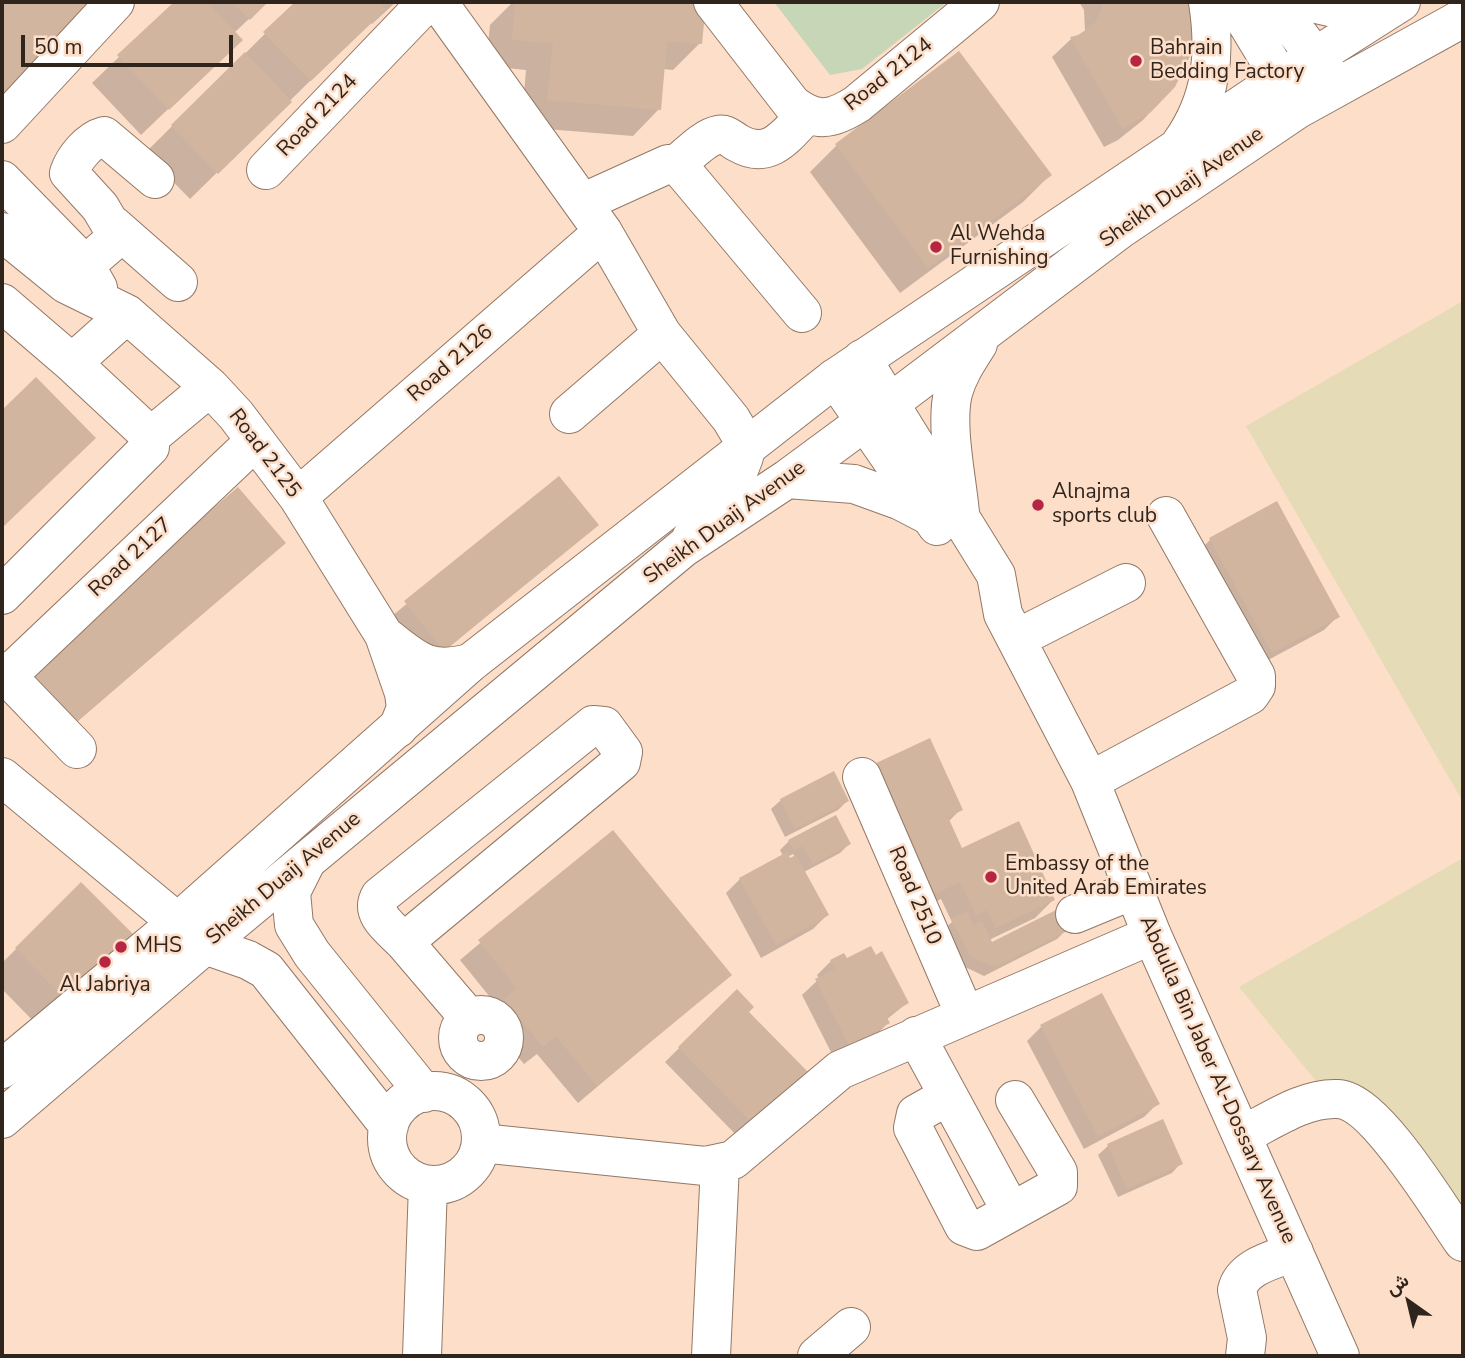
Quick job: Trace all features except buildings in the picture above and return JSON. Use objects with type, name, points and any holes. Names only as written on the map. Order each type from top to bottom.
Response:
[{"type":"street","points":[[2,124],[115,2]]},
{"type":"street","name":"Road 2124","points":[[266,170],[427,2]]},
{"type":"street","points":[[438,2],[593,218],[662,334],[731,419],[747,446],[734,482],[720,505],[683,548]]},
{"type":"street","points":[[713,2],[792,104],[806,115]]},
{"type":"street","name":"Road 2124","points":[[806,115],[824,118],[842,114],[980,2]]},
{"type":"street","points":[[1177,148],[1196,118],[1209,84],[1214,44],[1208,2]]},
{"type":"street","points":[[1234,2],[1289,94]]},
{"type":"street","points":[[1274,2],[1326,71]]},
{"type":"street","points":[[1311,2],[1326,7],[1361,10],[1397,4]]},
{"type":"street","name":"Sheikh Duaij Avenue","points":[[1326,71],[1397,4]]},
{"type":"street","name":"Sheikh Duaij Avenue","points":[[2,1119],[398,728],[470,663],[848,369],[1177,148],[1289,94],[1326,71],[1463,18]]},
{"type":"street","name":"Sheikh Duaij Avenue","points":[[2,1069],[191,933],[306,862],[683,548],[787,479],[985,332],[1119,230],[1289,94]]},
{"type":"street","name":"Road 2126","points":[[298,497],[593,218],[668,164],[677,164],[716,135],[726,135],[757,151],[767,150],[778,145],[806,115]]},
{"type":"street","points":[[155,179],[104,136],[88,146],[74,161],[69,173],[113,225],[178,282]]},
{"type":"street","points":[[677,164],[802,313]]},
{"type":"street","name":"Road 2125","points":[[2,180],[85,265],[118,309],[210,387],[298,497],[384,635],[404,693],[406,708],[398,728]]},
{"type":"street","points":[[85,265],[114,240],[113,225]]},
{"type":"street","name":"Road 2125","points":[[2,232],[66,284],[118,309]]},
{"type":"street","points":[[2,303],[72,363],[149,437],[150,447],[2,595]]},
{"type":"street","points":[[72,363],[118,309]]},
{"type":"street","points":[[787,479],[854,484],[946,515],[952,396],[962,369],[985,332]]},
{"type":"street","points":[[569,414],[662,334]]},
{"type":"street","name":"Abdulla Bin Jaber Al-Dossary Avenue","points":[[848,369],[946,515],[975,589],[1009,626],[1090,781],[1152,935],[1339,1356]]},
{"type":"street","points":[[149,437],[210,387]]},
{"type":"street","name":"Road 2127","points":[[77,749],[4,676],[255,441]]},
{"type":"street","points":[[1090,781],[1250,695],[1256,687],[1256,676],[1166,516]]},
{"type":"street","points":[[1009,626],[1126,583]]},
{"type":"street","name":"Road 2125","points":[[384,635],[430,667],[445,670],[470,663]]},
{"type":"street","points":[[306,862],[297,876],[291,900],[294,925],[303,940],[351,1002],[436,1093],[470,1108],[477,1118],[481,1143],[477,1157],[457,1179],[443,1185],[415,1182],[395,1164],[389,1152],[389,1126],[402,1105],[436,1093],[467,1057],[461,1051],[458,1033],[468,1018],[377,913],[376,904],[380,896],[593,725],[604,726],[623,752],[621,762],[404,942]]},
{"type":"street","points":[[2,777],[191,933],[266,970],[389,1126]]},
{"type":"street","name":"Road 2510","points":[[862,777],[965,1015]]},
{"type":"street","points":[[1075,914],[1133,890]]},
{"type":"street","points":[[481,1143],[720,1165],[733,1160],[772,1130],[828,1079],[866,1058],[1152,935]]},
{"type":"street","points":[[266,970],[303,940]]},
{"type":"street","points":[[315,1030],[351,1002]]},
{"type":"street","points":[[916,1036],[1011,1211],[1058,1186],[1059,1181],[1058,1172],[1015,1100]]},
{"type":"street","points":[[1243,1135],[1302,1106],[1338,1099],[1353,1103],[1379,1123],[1463,1242]]},
{"type":"street","points":[[710,1356],[720,1165]]},
{"type":"street","points":[[422,1356],[428,1185]]},
{"type":"street","points":[[1245,1356],[1247,1338],[1237,1290],[1239,1282],[1255,1268],[1294,1252]]},
{"type":"street","points":[[817,1356],[851,1327]]},
{"type":"green space","points":[[774,2],[947,2],[862,69],[830,75]]},
{"type":"sand","points":[[1463,301],[1463,802],[1246,426]]},
{"type":"sand","points":[[1463,858],[1463,1260],[1239,987]]},
{"type":"place","name":"Bahrain Bedding Factory","points":[[1136,61]]},
{"type":"place","name":"Al Wehda Furnishing","points":[[936,247]]},
{"type":"place","name":"Alnajma sports club","points":[[1038,505]]},
{"type":"place","name":"Embassy of the United Arab Emirates","points":[[991,877]]},
{"type":"place","name":"MHS","points":[[121,947]]},
{"type":"place","name":"Al Jabriya","points":[[105,962]]}]
